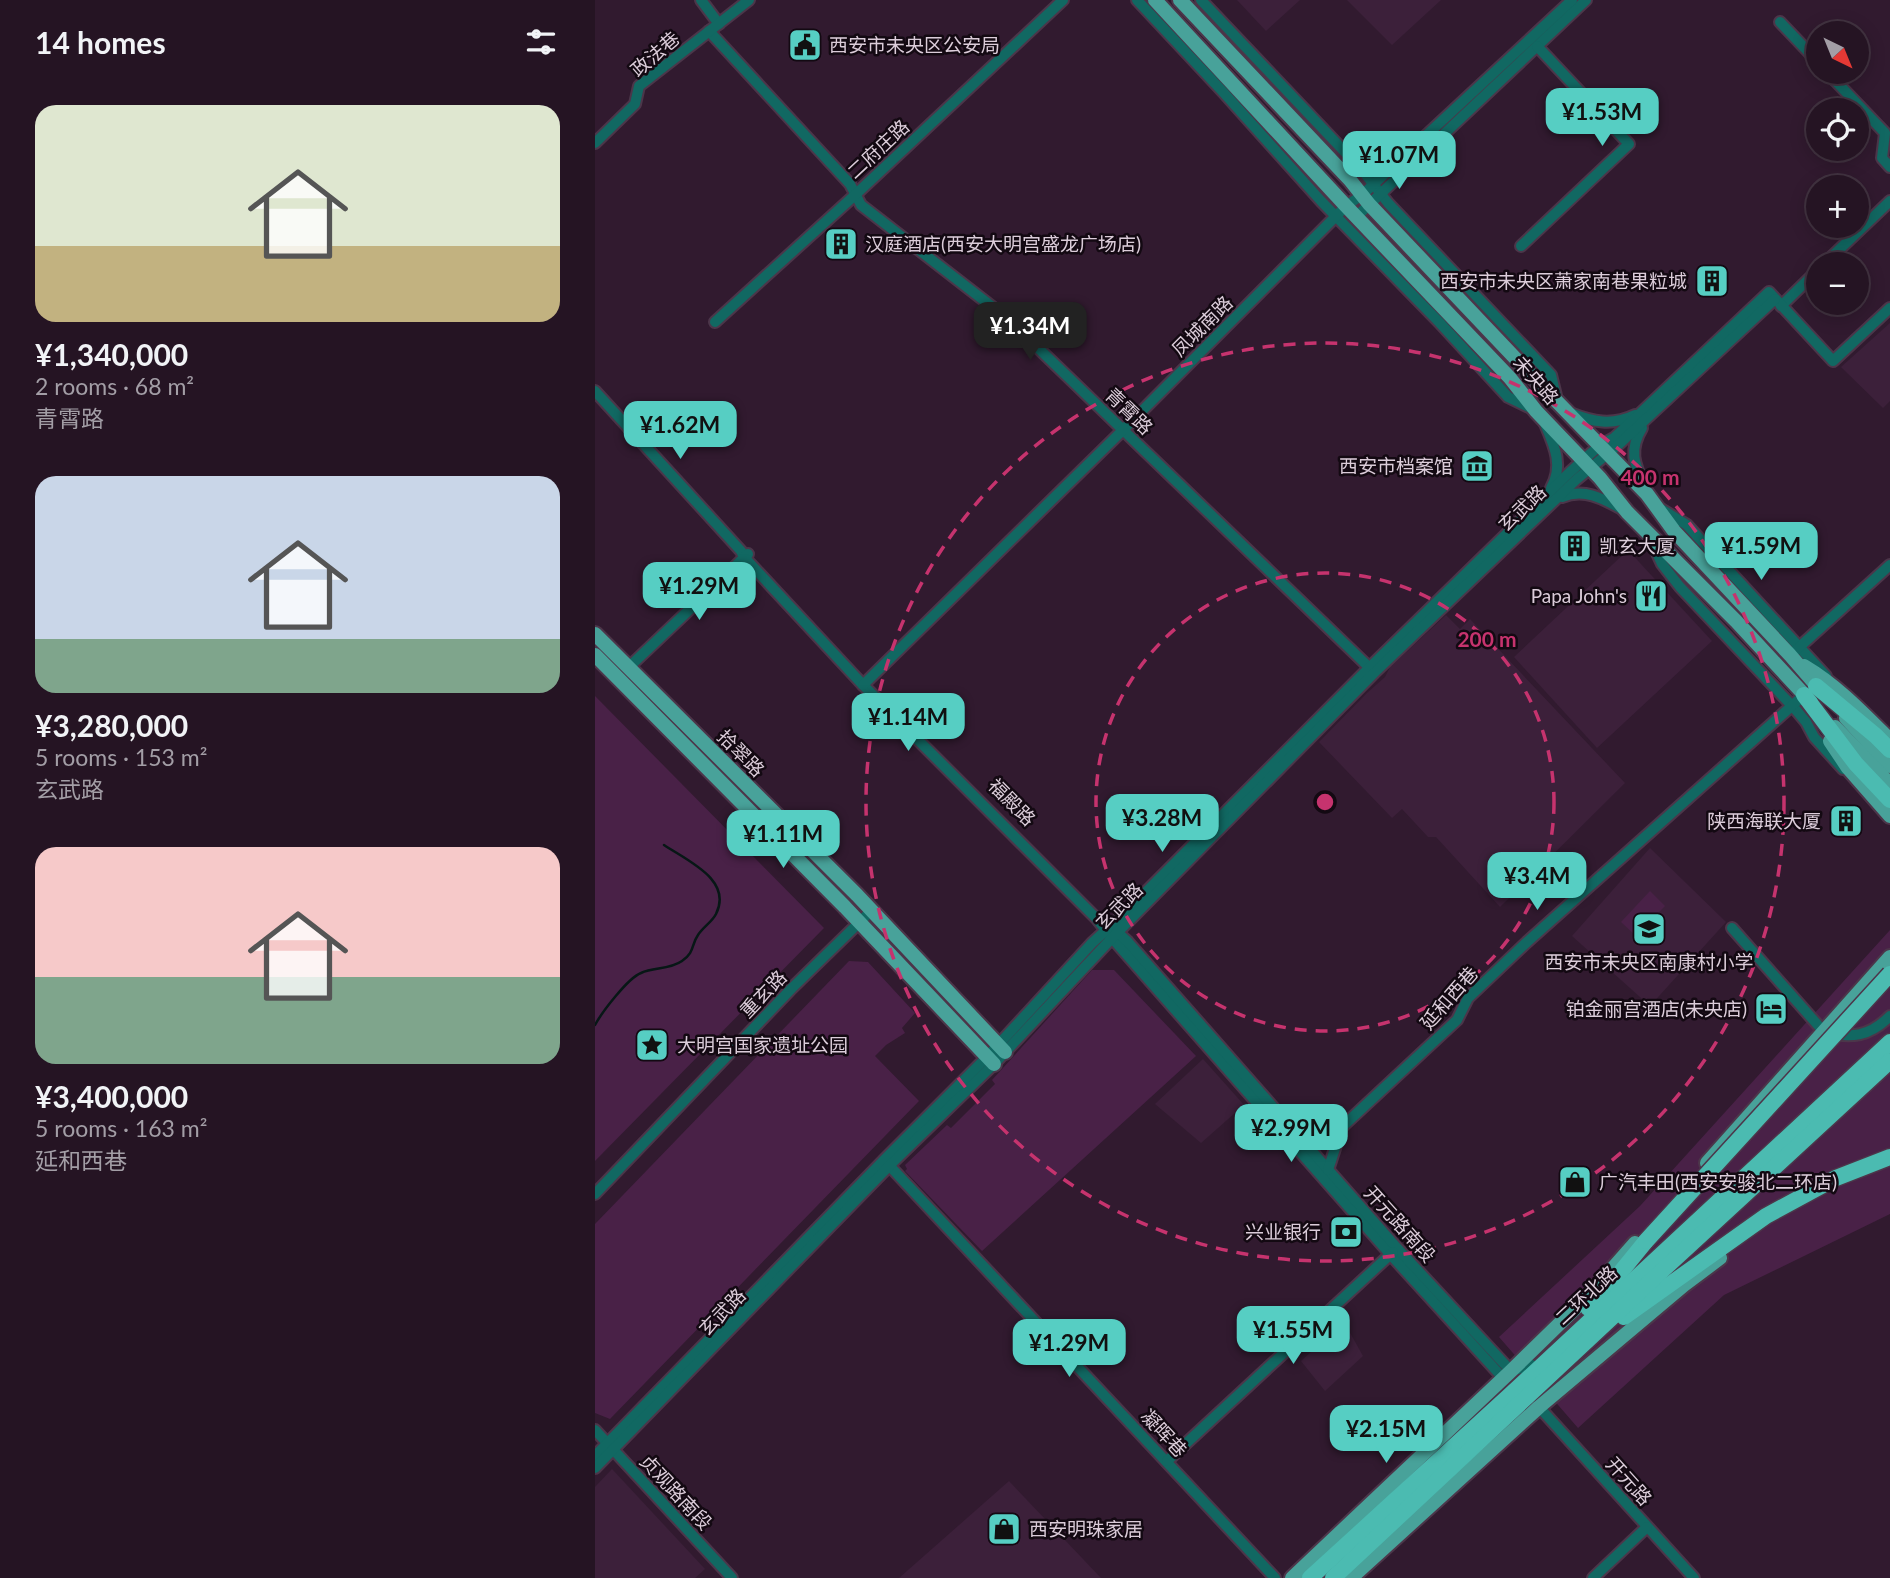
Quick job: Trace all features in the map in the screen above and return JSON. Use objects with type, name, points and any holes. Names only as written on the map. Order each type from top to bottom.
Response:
[{"type":"highway","points":[[1804,696],[1883,738],[1890,750]]},
{"type":"highway","points":[[1804,696],[1856,764],[1890,800]]},
{"type":"highway","points":[[1509,1396],[1532,1365],[1611,1284],[1646,1241],[1890,974]]},
{"type":"highway","name":"二环北路","points":[[1333,1578],[1574,1353],[1660,1264],[1890,1042]]},
{"type":"highway","name":"二环北路","points":[[1310,1578],[1509,1396],[1890,1061]]},
{"type":"highway","points":[[1574,1353],[1766,1216],[1836,1178],[1890,1157]]},
{"type":"main road","name":"未央路","points":[[1155,0],[1346,213],[1510,378],[1627,512],[1736,621],[1804,696],[1887,775]]},
{"type":"main road","name":"未央路","points":[[1180,0],[1562,408],[1647,494],[1674,531],[1755,618],[1795,654],[1804,696]]},
{"type":"main road","name":"拾翠路","points":[[595,634],[871,911],[1001,1049]]},
{"type":"main road","points":[[1795,654],[1857,706],[1883,738]]},
{"type":"main road","name":"拾翠路","points":[[595,655],[859,922],[991,1061]]},
{"type":"main road","points":[[1804,696],[1848,768],[1890,816]]},
{"type":"main road","points":[[1292,1578],[1592,1292],[1890,957]]},
{"type":"main road","points":[[1351,1578],[1539,1407],[1684,1285],[1759,1228],[1805,1200],[1852,1177],[1890,1163]]},
{"type":"street","points":[[701,0],[719,24]]},
{"type":"street","name":"政法巷","points":[[595,143],[635,104],[639,86],[749,0]]},
{"type":"street","name":"二府庄路","points":[[715,322],[1063,0]]},
{"type":"street","points":[[1137,0],[1241,111],[1346,213]]},
{"type":"street","points":[[1201,0],[1551,375],[1562,408],[1586,419],[1611,422],[1648,412]]},
{"type":"street","name":"凤城南路","points":[[864,683],[1346,213],[1366,200],[1572,0]]},
{"type":"street","name":"凤城南路","points":[[1377,189],[1586,0]]},
{"type":"street","points":[[1780,22],[1806,49]]},
{"type":"street","name":"青霄路","points":[[709,31],[850,184],[860,205],[1008,319],[1371,670]]},
{"type":"street","points":[[1521,246],[1629,144],[1537,46]]},
{"type":"street","points":[[1838,84],[1885,133],[1882,158],[1890,167]]},
{"type":"street","points":[[1837,252],[1890,201]]},
{"type":"street","name":"玄武路","points":[[595,1468],[610,1447],[887,1162],[991,1061],[1112,932],[1371,670],[1586,464],[1775,299],[1806,278]]},
{"type":"street","points":[[1775,299],[1833,361],[1890,307]]},
{"type":"street","name":"福殿路","points":[[595,391],[864,683],[1112,932]]},
{"type":"street","points":[[1647,494],[1633,456],[1648,412]]},
{"type":"street","points":[[1539,414],[1555,448],[1557,472],[1545,503]]},
{"type":"street","points":[[1545,503],[1579,493],[1597,496],[1627,512]]},
{"type":"street","points":[[1658,507],[1687,525],[1751,594],[1795,654],[1890,565]]},
{"type":"street","points":[[1647,533],[1662,564],[1707,615],[1804,696]]},
{"type":"street","points":[[629,667],[745,554]]},
{"type":"street","points":[[1751,594],[1755,618]]},
{"type":"street","points":[[1707,615],[1736,621]]},
{"type":"street","name":"延和西巷","points":[[1328,1170],[1342,1127],[1457,1020],[1468,998],[1804,696]]},
{"type":"street","name":"重玄路","points":[[595,1194],[792,988],[871,911]]},
{"type":"street","points":[[1732,929],[1825,1032],[1857,1036],[1878,1028],[1890,1016]]},
{"type":"street","name":"开元路南段","points":[[1112,932],[1328,1170],[1394,1251]]},
{"type":"street","name":"开元路南段","points":[[1112,932],[1394,1251],[1507,1374]]},
{"type":"street","name":"凝晖巷","points":[[887,1162],[1275,1578]]},
{"type":"street","points":[[1167,1461],[1394,1251]]},
{"type":"street","points":[[1507,1374],[1532,1365]]},
{"type":"street","name":"开元路","points":[[1539,1407],[1694,1578]]},
{"type":"street","name":"贞观路南段","points":[[595,1430],[732,1578]]},
{"type":"street","name":"玄武路","points":[[595,1456],[610,1447]]},
{"type":"street","points":[[1593,1578],[1647,1527]]},
{"type":"shaded area","points":[[1237,0],[1300,0],[1266,31]]},
{"type":"shaded area","points":[[1347,0],[1441,0],[1392,45]]},
{"type":"shaded area","points":[[1890,323],[1890,401],[1883,408],[1841,367]]},
{"type":"shaded area","points":[[1628,550],[1712,641],[1597,748],[1514,657]]},
{"type":"shaded area","points":[[1446,615],[1460,629],[1470,619],[1625,783],[1500,907],[1436,837],[1428,837],[1402,809],[1392,818],[1319,742],[1385,677],[1390,667]]},
{"type":"shaded area","name":"大明宫国家遗址公园","points":[[595,696],[824,928],[595,1161]]},
{"type":"shaded area","name":"西安市未央区南康村小学","points":[[1650,848],[1726,922],[1650,1006],[1572,936]]},
{"type":"shaded area","points":[[1650,891],[1665,906],[1636,936],[1621,922]]},
{"type":"shaded area","points":[[1890,930],[1890,1214],[1724,1295],[1578,1428],[1499,1337],[1640,1206]]},
{"type":"shaded area","points":[[849,961],[868,962],[915,1013],[902,1028],[905,1033],[875,1056],[919,1101],[610,1419],[595,1413],[595,1224]]},
{"type":"shaded area","points":[[1092,970],[1114,970],[1196,1056],[982,1251],[905,1171],[905,1165],[947,1125],[951,1128],[995,1084],[992,1080]]},
{"type":"shaded area","points":[[1203,1059],[1244,1105],[1201,1143],[1155,1104]]},
{"type":"shaded area","points":[[1344,1322],[1363,1356],[1325,1391],[1301,1361]]},
{"type":"shaded area","points":[[612,1469],[705,1569],[695,1578],[595,1578],[595,1487]]},
{"type":"shaded area","name":"西安明珠家居","points":[[1009,1481],[1101,1578],[899,1578]]},
{"type":"waterway","points":[[595,1025],[629,981],[646,971],[672,966],[686,958],[702,929],[716,914],[720,902],[713,881],[695,865],[664,845]]},
{"type":"place","name":"西安市未央区公安局","points":[[805,45]]},
{"type":"place","name":"汉庭酒店(西安大明宫盛龙广场店)","points":[[841,244]]},
{"type":"place","name":"西安市未央区萧家南巷果粒城","points":[[1712,281]]},
{"type":"place","name":"西安市档案馆","points":[[1477,466]]},
{"type":"place","name":"凯玄大厦","points":[[1575,546]]},
{"type":"place","name":"Papa John's","points":[[1651,596]]},
{"type":"place","name":"陕西海联大厦","points":[[1846,821]]},
{"type":"place","name":"西安市未央区南康村小学","points":[[1649,929]]},
{"type":"place","name":"铂金丽宫酒店(未央店)","points":[[1771,1009]]},
{"type":"place","name":"大明宫国家遗址公园","points":[[652,1045]]},
{"type":"place","name":"广汽丰田(西安安骏北二环店)","points":[[1575,1182]]},
{"type":"place","name":"兴业银行","points":[[1346,1232]]},
{"type":"place","name":"西安明珠家居","points":[[1004,1529]]}]
